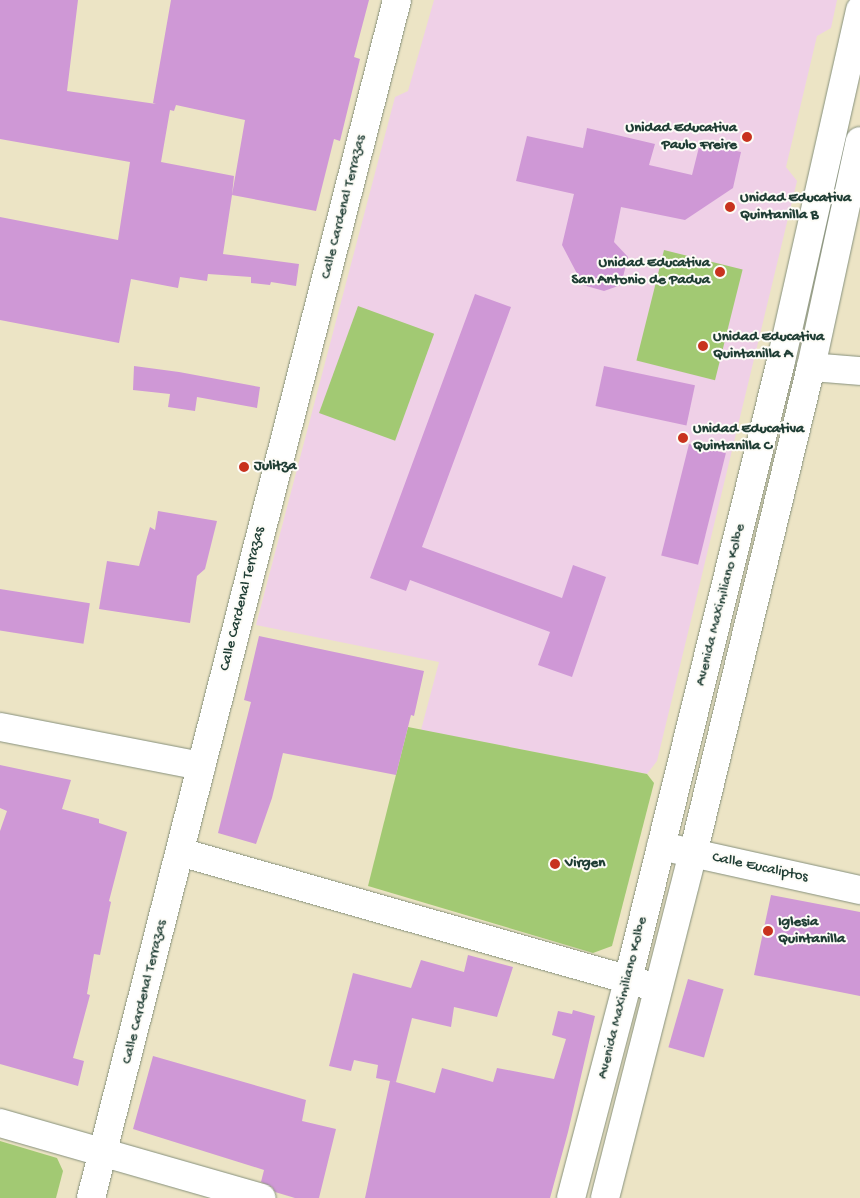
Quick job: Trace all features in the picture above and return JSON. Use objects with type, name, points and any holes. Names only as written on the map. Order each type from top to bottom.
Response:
[{"type":"street","name":"Calle Cardenal Terrazas","points":[[91,1198],[397,0]]},
{"type":"street","name":"Avenida Maximiliano Kolbe","points":[[571,1198],[628,980],[781,361],[860,10]]},
{"type":"street","name":"Avenida Maximiliano Kolbe","points":[[605,1198],[693,854],[811,367],[860,141]]},
{"type":"street","points":[[811,367],[860,371]]},
{"type":"street","points":[[0,727],[201,766]]},
{"type":"street","name":"Calle Eucaliptos","points":[[661,846],[860,890]]},
{"type":"street","points":[[180,852],[658,988]]},
{"type":"street","points":[[0,1123],[261,1198]]},
{"type":"shaded area","points":[[434,0],[837,0],[831,28],[817,36],[786,167],[797,181],[657,761],[647,774],[421,730],[439,662],[256,625],[395,97],[408,91]]},
{"type":"green space","points":[[664,250],[743,270],[715,380],[636,361]]},
{"type":"green space","points":[[358,306],[434,334],[395,441],[319,413]]},
{"type":"green space","points":[[408,727],[647,774],[654,783],[612,946],[593,953],[368,886]]},
{"type":"green space","points":[[0,1141],[57,1158],[63,1171],[56,1198],[0,1198]]},
{"type":"building","points":[[0,0],[78,0],[67,91],[156,104],[153,103],[171,0],[369,0],[354,57],[360,59],[340,141],[334,139],[316,211],[232,195],[223,254],[299,264],[296,286],[271,282],[270,285],[251,283],[251,277],[208,274],[207,281],[180,277],[178,288],[131,279],[119,343],[0,320],[0,217],[118,240],[130,162],[0,139]],"holes":[[[176,105],[245,120],[232,195],[234,176],[161,162],[170,110],[174,111]]]},
{"type":"building","points":[[587,128],[655,144],[649,165],[692,175],[700,143],[741,152],[733,188],[685,220],[621,207],[614,242],[628,257],[621,285],[604,291],[583,285],[562,245],[574,194],[516,181],[527,136],[583,148]]},
{"type":"building","points":[[475,294],[511,307],[422,547],[562,598],[573,565],[606,577],[572,677],[538,665],[550,632],[410,580],[406,591],[370,578]]},
{"type":"building","points":[[134,366],[260,387],[257,408],[197,397],[195,411],[168,407],[170,394],[133,390]]},
{"type":"building","points":[[604,366],[695,385],[686,425],[595,406]]},
{"type":"building","points":[[689,444],[726,453],[698,565],[661,556]]},
{"type":"building","points":[[158,511],[217,521],[205,569],[197,576],[190,623],[99,609],[107,561],[139,566],[150,527],[155,530]]},
{"type":"building","points":[[0,589],[90,603],[83,644],[0,631]]},
{"type":"building","points":[[259,636],[424,671],[414,716],[411,715],[396,775],[283,753],[272,798],[256,844],[218,833],[251,702],[244,700]]},
{"type":"building","points":[[0,765],[71,780],[62,809],[99,819],[99,823],[127,832],[109,901],[111,902],[100,955],[94,954],[87,994],[90,995],[73,1058],[84,1061],[78,1086],[0,1064],[0,831],[7,811],[0,808]]},
{"type":"building","points":[[771,895],[860,912],[860,996],[754,975]]},
{"type":"building","points":[[468,955],[513,967],[497,1017],[454,1007],[451,1027],[412,1018],[396,1082],[392,1081],[435,1093],[442,1068],[493,1082],[497,1068],[554,1079],[566,1039],[552,1035],[558,1011],[572,1014],[573,1010],[595,1016],[568,1132],[550,1198],[365,1198],[390,1081],[376,1078],[378,1065],[354,1060],[351,1071],[329,1066],[353,973],[411,988],[421,960],[464,972]]},
{"type":"building","points":[[688,979],[724,989],[704,1057],[668,1047]]},
{"type":"building","points":[[153,1056],[306,1100],[302,1121],[336,1129],[319,1198],[295,1198],[275,1192],[272,1187],[261,1182],[264,1170],[133,1129]]},
{"type":"place","name":"Unidad Educativa Paulo Freire","points":[[747,137]]},
{"type":"place","name":"Unidad Educativa Quintanilla B","points":[[730,207]]},
{"type":"place","name":"Unidad Educativa San Antonio de Padua","points":[[720,272]]},
{"type":"place","name":"Unidad Educativa Quintanilla A","points":[[703,346]]},
{"type":"place","name":"Unidad Educativa Quintanilla C","points":[[683,438]]},
{"type":"place","name":"Julitza","points":[[244,467]]},
{"type":"place","name":"Virgen","points":[[555,864]]},
{"type":"place","name":"Iglesia Quintanilla","points":[[768,931]]}]
